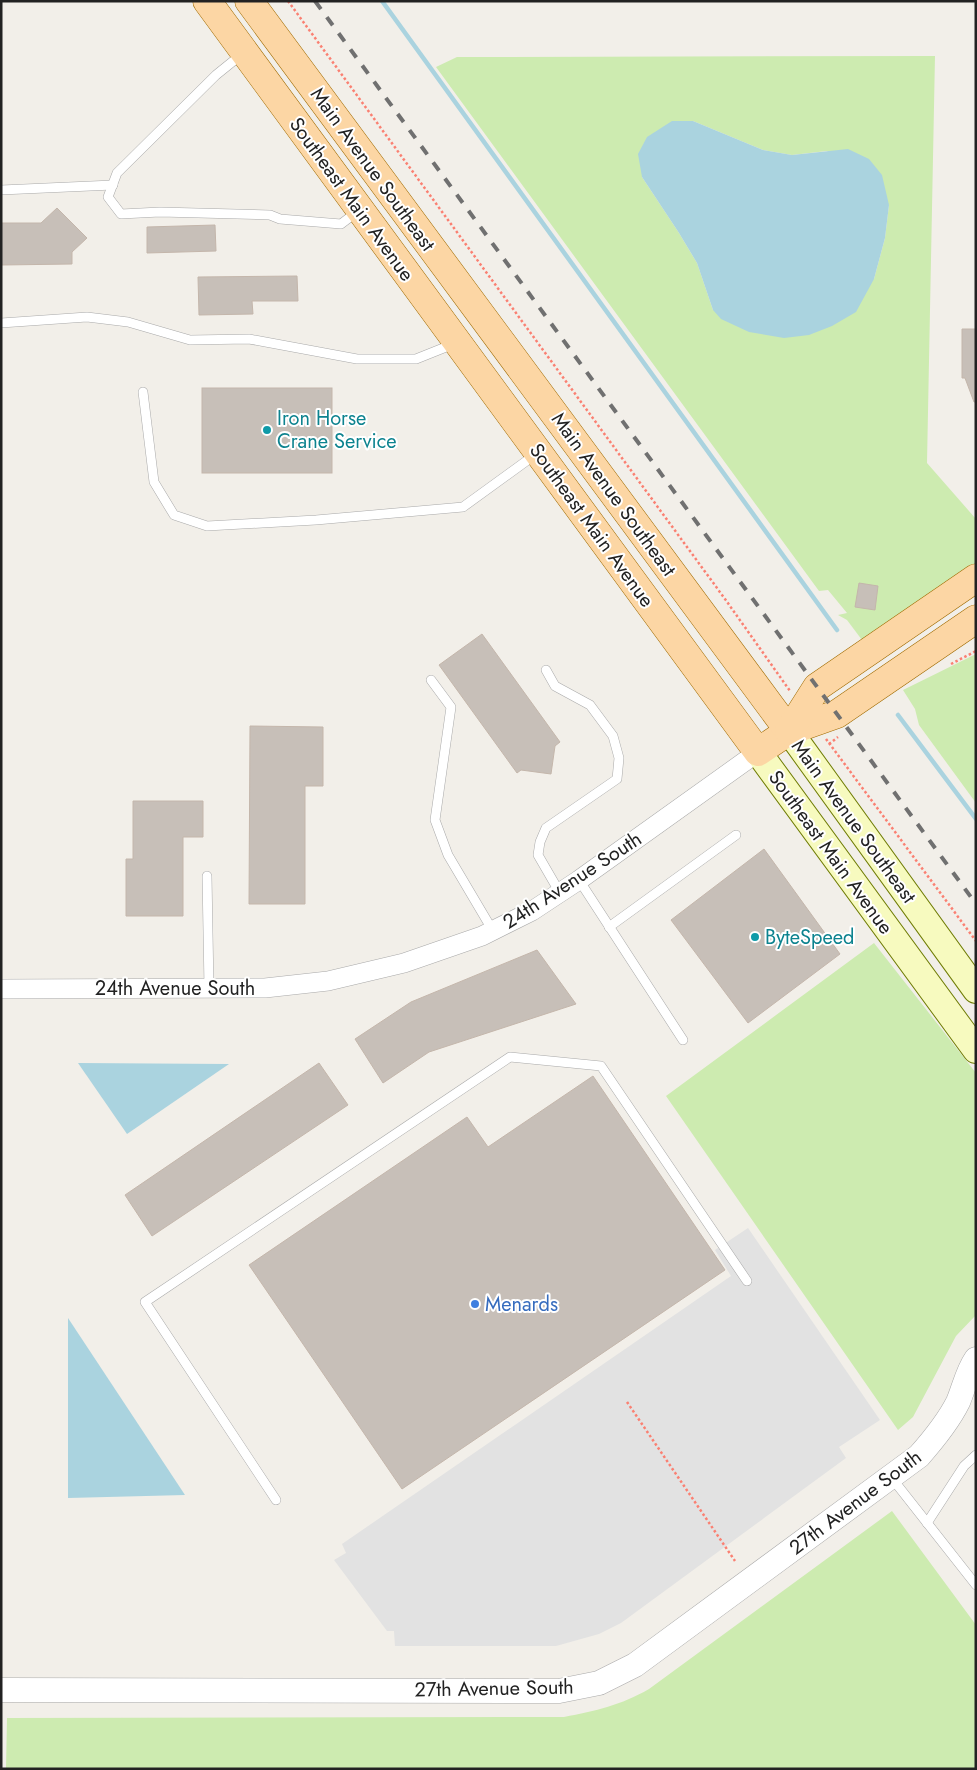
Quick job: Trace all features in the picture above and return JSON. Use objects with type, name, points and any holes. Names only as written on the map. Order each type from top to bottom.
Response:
[{"type":"main road","name":"Southeast Main Avenue","points":[[206,1],[976,1050]]},
{"type":"main road","name":"Main Avenue Southeast","points":[[249,1],[801,721],[976,990]]},
{"type":"main road","name":"24th Avenue South","points":[[801,721],[817,687],[976,578]]},
{"type":"main road","name":"24th Avenue South","points":[[758,752],[801,721],[837,714],[976,619]]},
{"type":"street","name":"24th Avenue South","points":[[1,988],[266,988],[328,981],[404,963],[482,936],[532,911],[579,880],[758,752]]},
{"type":"street","name":"27th Avenue South","points":[[1,1690],[559,1691],[599,1683],[635,1666],[919,1456],[939,1435],[957,1402],[971,1366],[976,1359]]},
{"type":"lane","points":[[244,52],[216,75],[117,173],[108,197],[121,214],[160,212],[270,215],[280,219],[341,224],[360,210]]},
{"type":"lane","points":[[1,190],[112,185]]},
{"type":"lane","points":[[1,323],[87,317],[128,322],[190,340],[249,339],[357,360],[416,359],[457,342]]},
{"type":"lane","points":[[143,392],[154,482],[174,515],[208,526],[316,520],[463,507],[538,452]]},
{"type":"lane","points":[[546,670],[556,686],[590,705],[614,736],[619,758],[617,779],[546,828],[540,842],[538,855],[560,893]]},
{"type":"lane","points":[[431,680],[451,707],[435,820],[448,855],[493,931]]},
{"type":"lane","points":[[609,927],[736,835]]},
{"type":"lane","points":[[207,876],[209,988]]},
{"type":"lane","points":[[579,880],[684,1040]]},
{"type":"lane","points":[[276,1500],[145,1302],[510,1058],[601,1066],[747,1282]]},
{"type":"lane","points":[[927,1523],[964,1466],[976,1455]]},
{"type":"lane","points":[[891,1477],[976,1584]]},
{"type":"path","points":[[288,1],[725,599],[801,721],[976,941]]},
{"type":"path","points":[[627,1402],[735,1561]]},
{"type":"green space","points":[[935,56],[927,463],[976,519],[976,569],[862,640],[847,620],[838,615],[847,613],[828,590],[819,591],[436,67],[457,57]],"holes":[[[693,121],[763,150],[792,155],[827,151],[889,205],[885,238],[874,279],[713,310],[697,263],[642,177]]]},
{"type":"green space","points":[[976,654],[976,803],[919,725],[915,709],[903,690]]},
{"type":"green space","points":[[874,943],[976,1073],[976,1315],[956,1336],[913,1417],[898,1430],[666,1096]]},
{"type":"green space","points":[[892,1511],[976,1625],[976,1769],[6,1769],[7,1718],[564,1717],[608,1707],[649,1689]]},
{"type":"shaded area","points":[[748,1228],[880,1420],[839,1447],[846,1458],[621,1623],[599,1634],[556,1646],[395,1646],[394,1631],[387,1631],[334,1560],[346,1553],[342,1544],[731,1276],[715,1250]]},
{"type":"water","points":[[672,121],[693,121],[763,150],[792,155],[848,149],[869,159],[882,175],[889,205],[885,238],[874,279],[856,312],[832,326],[809,335],[784,338],[749,332],[721,319],[713,310],[697,263],[642,177],[638,154],[647,137]]},
{"type":"water","points":[[78,1063],[229,1064],[127,1134]]},
{"type":"water","points":[[68,1318],[185,1495],[68,1498]]},
{"type":"building","points":[[57,208],[87,238],[72,252],[72,264],[1,265],[1,223],[41,223]]},
{"type":"building","points":[[215,225],[216,251],[147,253],[147,227]]},
{"type":"building","points":[[297,276],[298,301],[252,301],[253,314],[199,315],[198,277]]},
{"type":"building","points":[[962,329],[976,329],[976,402],[974,402],[965,378],[962,378]]},
{"type":"building","name":"Iron Horse Crane Service","points":[[202,388],[332,388],[332,473],[202,473]]},
{"type":"building","points":[[859,583],[878,586],[875,610],[855,607]]},
{"type":"building","points":[[482,634],[560,742],[555,746],[551,774],[521,770],[517,773],[439,665]]},
{"type":"building","points":[[250,726],[323,727],[323,786],[305,786],[305,904],[249,904]]},
{"type":"building","points":[[133,801],[203,801],[203,837],[183,837],[183,916],[126,916],[126,859],[133,859]]},
{"type":"building","name":"ByteSpeed","points":[[764,849],[840,954],[748,1023],[671,920]]},
{"type":"building","points":[[537,950],[576,1004],[429,1052],[383,1083],[355,1039],[411,1002]]},
{"type":"building","points":[[319,1063],[348,1105],[152,1236],[125,1195]]},
{"type":"building","name":"Menards","points":[[593,1076],[725,1270],[402,1489],[249,1265],[467,1117],[488,1147]]},
{"type":"waterway","points":[[382,1],[837,630]]},
{"type":"waterway","points":[[898,715],[976,819]]},
{"type":"railway","points":[[315,1],[976,904]]},
{"type":"place","name":"Iron Horse Crane Service","points":[[267,430]]},
{"type":"place","name":"ByteSpeed","points":[[755,937]]},
{"type":"place","name":"Menards","points":[[475,1304]]}]
